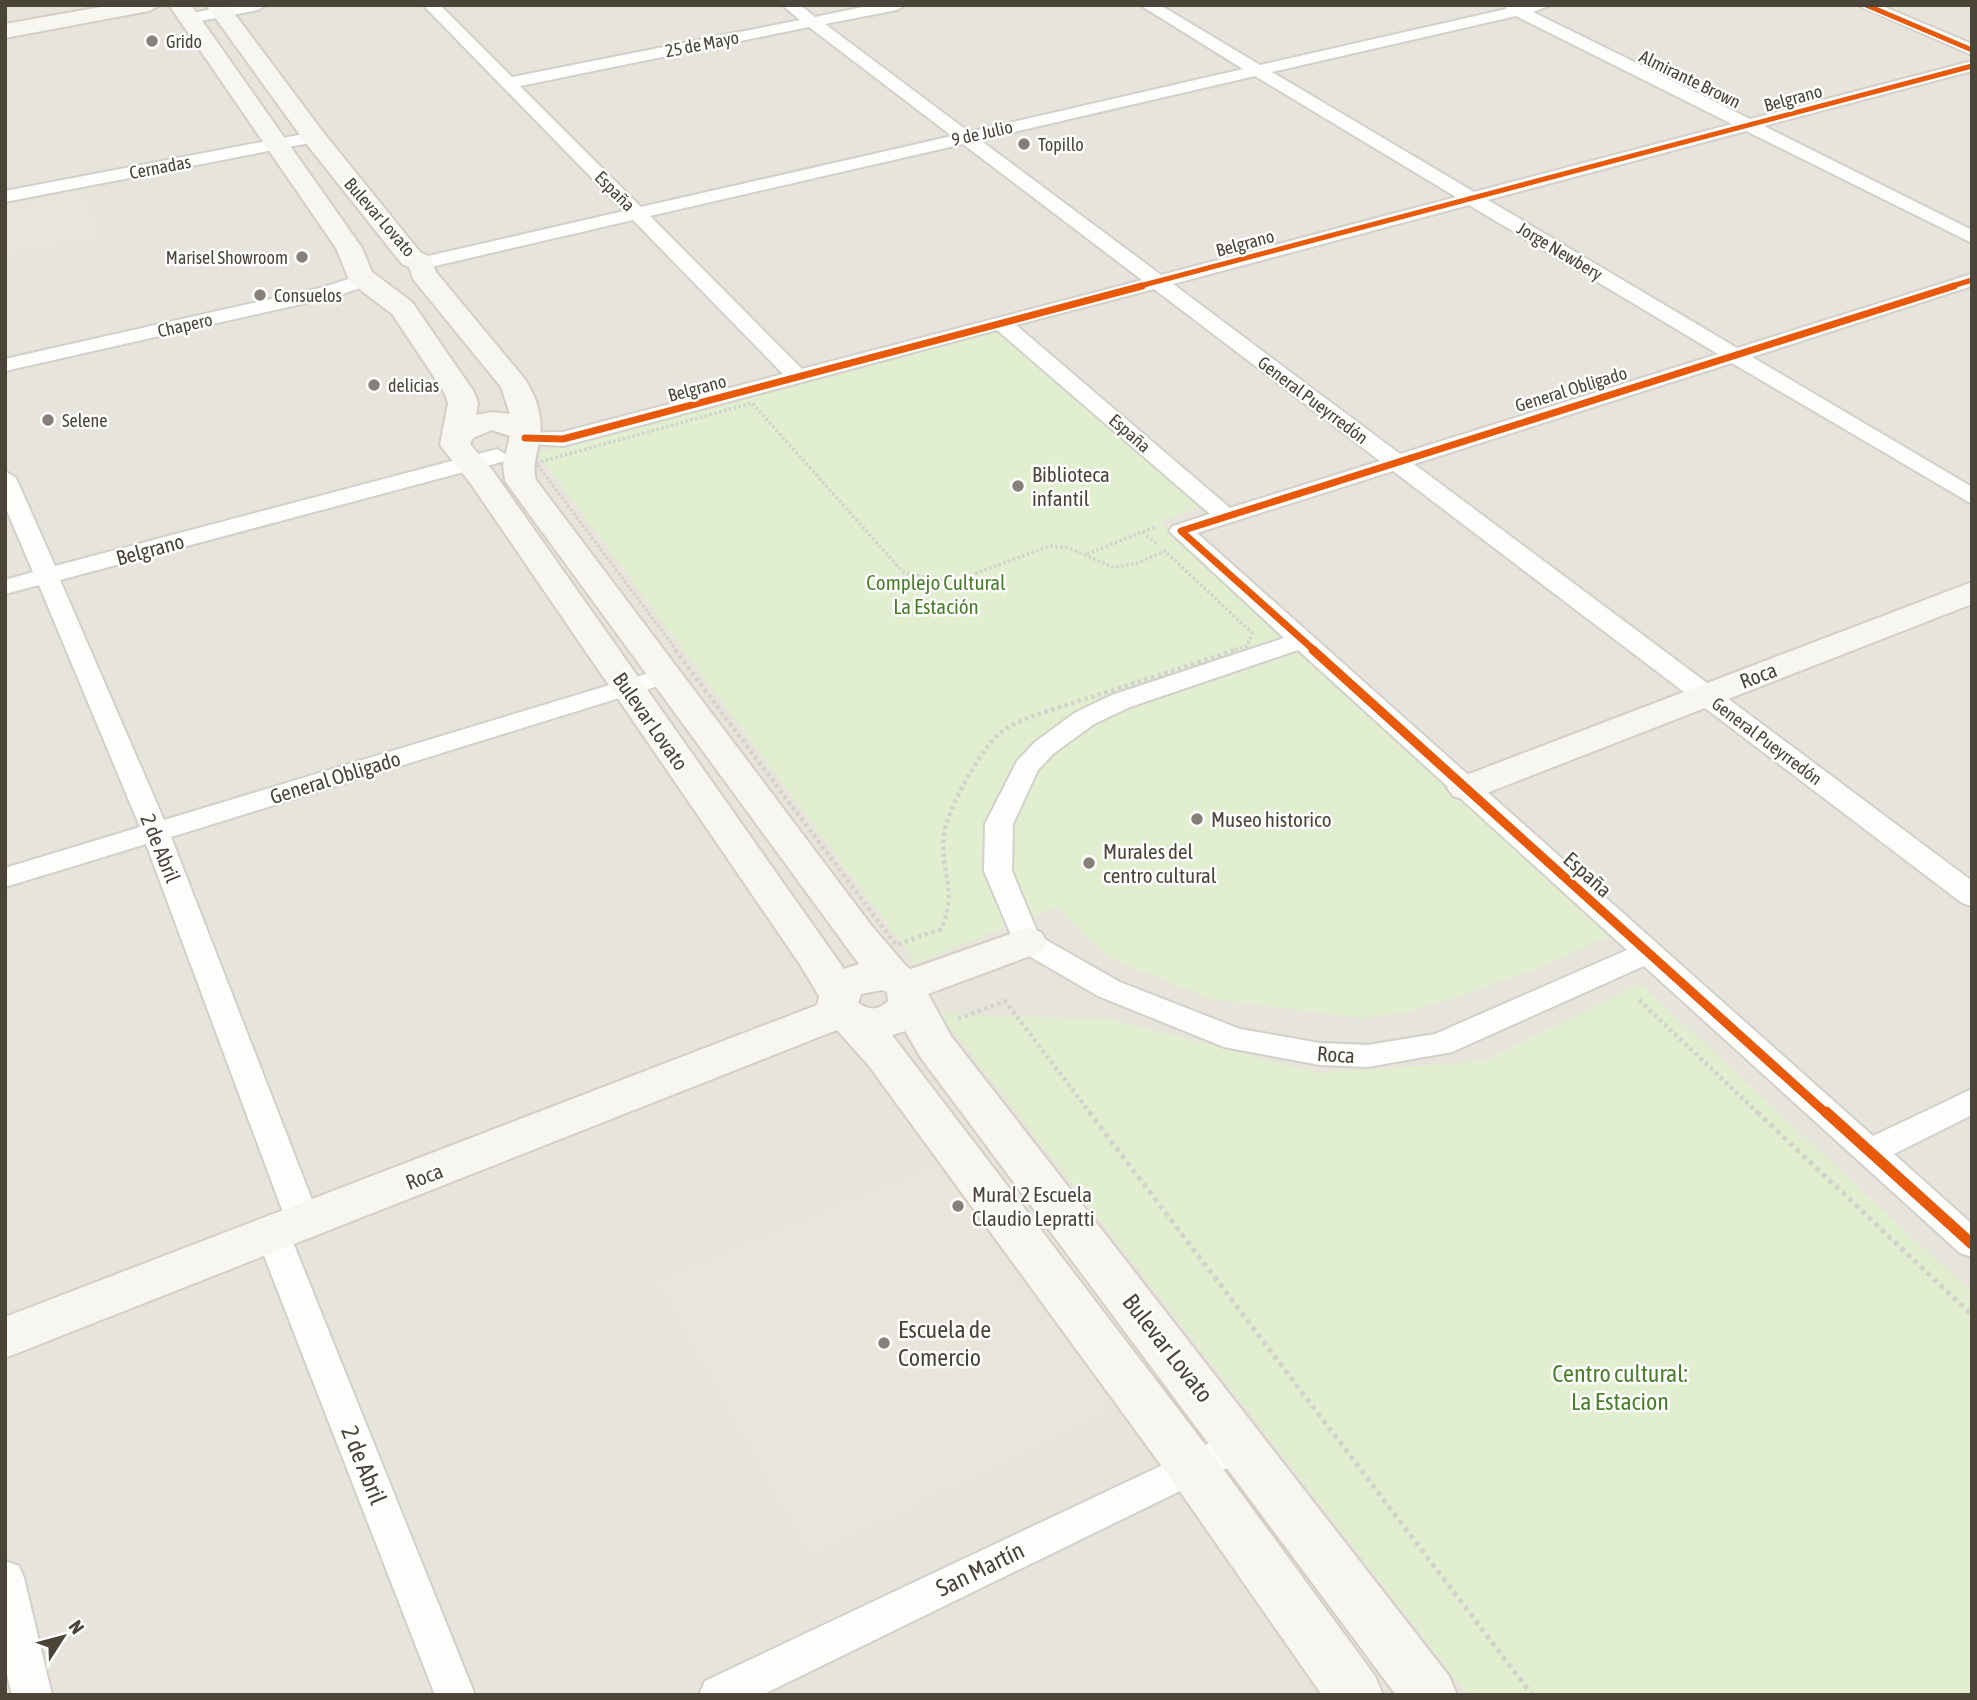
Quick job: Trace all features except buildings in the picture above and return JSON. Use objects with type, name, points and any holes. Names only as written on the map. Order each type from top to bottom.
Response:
[{"type":"main road","points":[[5,30],[149,5]]},
{"type":"main road","name":"Bulevar Lovato","points":[[219,8],[314,137],[514,384],[525,413],[494,445]]},
{"type":"main road","name":"Bulevar Lovato","points":[[185,11],[349,248],[365,278],[402,308],[459,392],[463,403],[518,474],[815,955],[845,1009],[1192,1467],[1354,1695]]},
{"type":"main road","name":"9 de Julio","points":[[365,278],[400,284],[419,265]]},
{"type":"main road","name":"Bulevar Lovato","points":[[494,445],[646,682],[902,988],[936,1047],[1241,1444],[1429,1695]]},
{"type":"main road","name":"Roca","points":[[1466,788],[1972,592]]},
{"type":"main road","name":"Roca","points":[[5,1338],[845,1009],[868,1025],[890,1021],[899,1016],[902,988],[1027,942]]},
{"type":"street","points":[[185,11],[258,5]]},
{"type":"street","name":"España","points":[[431,5],[798,377]]},
{"type":"street","name":"General Pueyrredón","points":[[790,5],[1972,896]]},
{"type":"street","name":"25 de Mayo","points":[[508,83],[897,5]]},
{"type":"street","name":"Jorge Newbery","points":[[1147,5],[1972,497]]},
{"type":"street","name":"9 de Julio","points":[[419,265],[1256,71],[1513,8],[1543,5]]},
{"type":"street","points":[[1866,5],[1972,50]]},
{"type":"street","name":"Almirante Brown","points":[[1513,8],[1972,237]]},
{"type":"street","name":"Belgrano","points":[[5,587],[494,445],[563,439],[1972,66]]},
{"type":"street","name":"Cernadas","points":[[5,198],[314,137]]},
{"type":"street","name":"Chapero","points":[[5,365],[330,292],[365,278]]},
{"type":"street","name":"General Obligado","points":[[1175,526],[1226,516],[1972,281]]},
{"type":"street","name":"España","points":[[1003,324],[1226,516]]},
{"type":"street","name":"2 de Abril","points":[[5,478],[155,831],[288,1229],[455,1695]]},
{"type":"street","name":"España","points":[[1175,526],[1972,1244]]},
{"type":"street","points":[[1027,942],[998,871],[999,824],[1026,767],[1044,748],[1084,718],[1121,701],[1302,640]]},
{"type":"street","name":"General Obligado","points":[[5,878],[646,682]]},
{"type":"street","name":"Roca","points":[[1027,942],[1109,989],[1236,1039],[1320,1054],[1368,1056],[1441,1044],[1648,952]]},
{"type":"street","points":[[1870,1153],[1972,1101]]},
{"type":"street","name":"San Martín","points":[[719,1695],[1241,1444]]},
{"type":"street","points":[[5,1578],[32,1695]]},
{"type":"path","points":[[759,401],[536,463],[896,945],[942,929],[950,913],[953,895],[945,854],[947,817],[999,733],[1030,716],[1171,673],[1247,646],[1251,640],[1252,633],[1143,532]]},
{"type":"path","points":[[746,405],[752,403],[903,572],[927,580],[959,582],[1039,549],[1063,547],[1086,554],[1102,566],[1115,567],[1148,559],[1165,551]]},
{"type":"path","points":[[1086,554],[1143,532],[1175,526]]},
{"type":"path","points":[[1639,1000],[1972,1315]]},
{"type":"path","points":[[954,1021],[1005,1001],[1532,1695]]},
{"type":"shaded area","points":[[5,5],[1972,5],[1972,1695],[5,1695]]},
{"type":"shaded area","points":[[78,189],[104,235],[5,256],[5,204]]},
{"type":"shaded area","name":"Escuela de Comercio","points":[[946,1159],[1122,1405],[810,1557],[657,1281]]},
{"type":"green space","name":"Complejo Cultural La Estación","points":[[1001,331],[1202,506],[1160,521],[1609,936],[1532,971],[1449,1000],[1408,1012],[1364,1018],[1210,999],[1109,958],[1056,907],[916,963],[537,453]]},
{"type":"green space","name":"Centro cultural: La Estacion","points":[[1640,984],[1972,1293],[1972,1695],[1468,1695],[940,1014],[1109,1019],[1318,1073],[1485,1061]]},
{"type":"cycle path","points":[[1866,5],[1972,50]]},
{"type":"cycle path","points":[[525,438],[563,439],[1972,66]]},
{"type":"cycle path","points":[[1972,280],[1181,531],[1972,1244]]},
{"type":"place","name":"Grido","points":[[152,41]]},
{"type":"place","name":"Topillo","points":[[1024,144]]},
{"type":"place","name":"Marisel Showroom","points":[[302,257]]},
{"type":"place","name":"Consuelos","points":[[260,295]]},
{"type":"place","name":"delicias","points":[[374,385]]},
{"type":"place","name":"Selene","points":[[48,420]]},
{"type":"place","name":"Biblioteca infantil","points":[[1018,486]]},
{"type":"place","name":"Museo historico","points":[[1197,819]]},
{"type":"place","name":"Murales del centro cultural","points":[[1089,863]]},
{"type":"place","name":"Mural 2 Escuela Claudio Lepratti","points":[[958,1206]]},
{"type":"place","name":"Escuela de Comercio","points":[[884,1343]]}]
